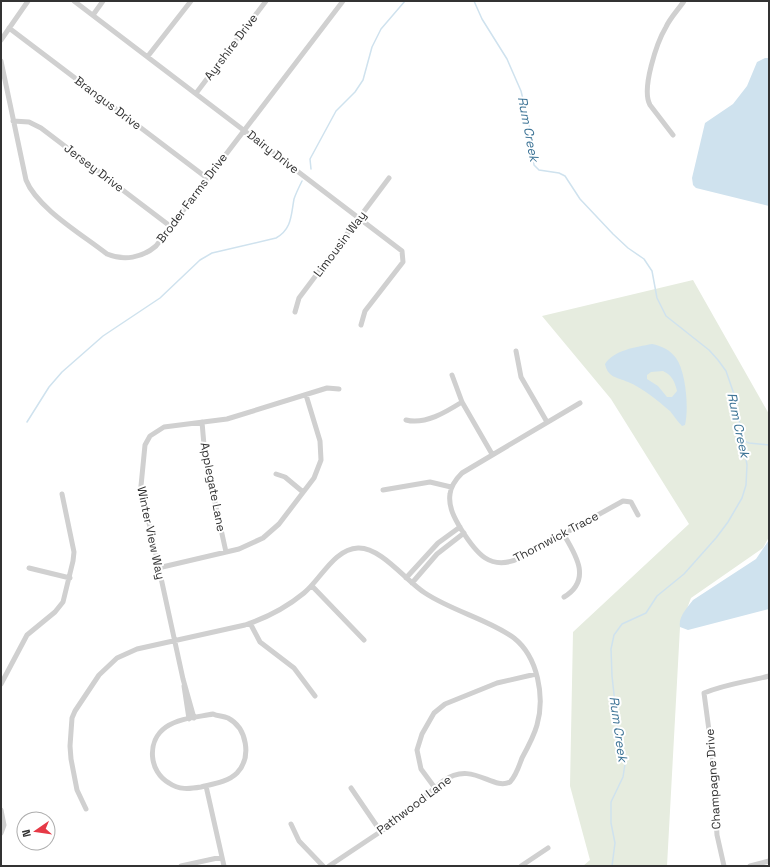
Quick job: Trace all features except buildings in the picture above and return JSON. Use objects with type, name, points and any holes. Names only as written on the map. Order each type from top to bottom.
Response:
[{"type":"street","points":[[1,40],[28,1]]},
{"type":"street","name":"Dairy Drive","points":[[74,1],[197,92],[244,130],[402,251],[404,258],[401,265],[365,311],[362,325]]},
{"type":"street","points":[[93,15],[103,1]]},
{"type":"street","points":[[148,56],[191,1]]},
{"type":"street","name":"Ayrshire Drive","points":[[197,92],[266,1]]},
{"type":"street","name":"Broder Farms Drive","points":[[1,61],[26,180],[32,192],[42,205],[107,254],[121,258],[145,254],[156,246],[343,1]]},
{"type":"street","points":[[673,135],[650,105],[647,99],[647,93],[659,39],[667,24],[684,1]]},
{"type":"street","name":"Brangus Drive","points":[[9,28],[207,178]]},
{"type":"street","name":"Jersey Drive","points":[[14,121],[29,122],[41,128],[170,226]]},
{"type":"street","name":"Limousin Way","points":[[295,312],[299,298],[390,178]]},
{"type":"street","points":[[516,351],[521,377],[547,422]]},
{"type":"street","points":[[452,375],[462,402],[492,454]]},
{"type":"street","name":"Winter View Way","points":[[191,718],[184,695],[184,683],[141,486],[145,445],[150,436],[164,427],[235,417],[331,387],[339,389]]},
{"type":"street","points":[[158,568],[247,546],[268,534],[279,524],[317,473],[322,454],[320,441],[306,395]]},
{"type":"street","points":[[406,420],[426,420],[462,402]]},
{"type":"street","points":[[383,490],[430,482],[451,487],[464,471],[580,403]]},
{"type":"street","name":"Applegate Lane","points":[[202,422],[205,457],[226,552]]},
{"type":"street","points":[[276,474],[284,477],[303,492]]},
{"type":"street","name":"Thornwick Trace","points":[[451,487],[450,505],[460,527],[474,549],[482,557],[503,563],[520,558],[623,501],[631,502],[638,515]]},
{"type":"street","points":[[1,684],[27,635],[55,612],[61,605],[66,595],[74,552],[62,494]]},
{"type":"street","points":[[406,578],[431,550],[460,527]]},
{"type":"street","points":[[412,583],[437,554],[464,533]]},
{"type":"street","points":[[564,534],[577,558],[579,572],[577,582],[573,590],[564,597]]},
{"type":"street","points":[[86,809],[77,790],[71,759],[70,742],[75,711],[97,677],[114,661],[137,649],[250,624],[286,605],[312,586],[341,554],[358,548],[374,552],[412,583],[440,602],[513,638],[528,654],[536,674],[497,683],[445,704],[434,713],[420,737],[417,753],[422,773],[435,788]]},
{"type":"street","points":[[431,550],[437,554]]},
{"type":"street","points":[[29,568],[70,578]]},
{"type":"street","points":[[312,586],[364,640]]},
{"type":"street","points":[[250,624],[260,642],[294,668],[315,696]]},
{"type":"street","name":"Pathwood Lane","points":[[329,866],[381,832],[449,777],[465,773],[473,773],[501,784],[507,784],[512,780],[537,723],[540,701],[536,674]]},
{"type":"street","name":"Champagne Drive","points":[[724,866],[717,835],[712,753],[704,693],[724,684],[748,681],[769,676]]},
{"type":"street","points":[[213,714],[228,718],[240,729],[246,743],[245,759],[238,772],[226,781],[188,789],[175,787],[162,780],[154,767],[152,753],[156,738],[166,727],[191,718],[213,714]]},
{"type":"street","points":[[206,786],[224,866]]},
{"type":"street","points":[[351,788],[381,832]]},
{"type":"street","points":[[1,810],[4,825],[1,833]]},
{"type":"street","points":[[291,824],[299,841],[323,866]]},
{"type":"street","points":[[521,866],[548,848]]},
{"type":"street","points":[[181,866],[222,857]]},
{"type":"street","points":[[750,866],[769,861]]},
{"type":"shaded area","points":[[693,280],[769,414],[769,537],[763,548],[691,598],[680,627],[667,866],[583,866],[590,860],[570,786],[573,632],[689,524],[611,399],[542,316]]},
{"type":"water","points":[[765,58],[769,58],[769,206],[696,188],[693,185],[692,178],[705,123],[733,104],[747,86],[757,62]]},
{"type":"water","points":[[652,344],[666,349],[674,355],[679,364],[687,400],[685,425],[682,426],[670,411],[650,395],[634,385],[611,375],[606,369],[605,364],[614,355],[632,348]],"holes":[[[663,371],[673,379],[677,391],[672,397],[667,397],[658,386],[647,379],[647,375],[651,372]]]},
{"type":"water","points":[[769,540],[769,609],[688,630],[680,627],[680,620],[693,600],[756,559]]},
{"type":"waterway","points":[[311,169],[310,159],[336,111],[355,92],[363,80],[372,47],[381,29],[405,1]]},
{"type":"waterway","name":"Rum Creek","points":[[474,1],[482,19],[507,59],[521,91],[529,124],[534,165],[539,170],[559,173],[565,176],[580,199],[613,234],[628,248],[644,259],[652,271],[657,298],[666,316],[709,350],[726,371],[735,397],[747,465],[746,485],[742,498],[728,522],[716,538],[684,574],[657,596],[646,613],[622,624],[614,635],[611,649],[612,676],[618,731],[625,764],[623,777],[611,802],[611,823],[615,843],[612,866]]},
{"type":"waterway","points":[[27,422],[49,387],[62,372],[103,336],[160,298],[200,260],[212,253],[276,238],[281,234],[288,226],[290,221],[294,199],[302,181]]},
{"type":"waterway","points":[[742,440],[749,443],[769,445]]}]
